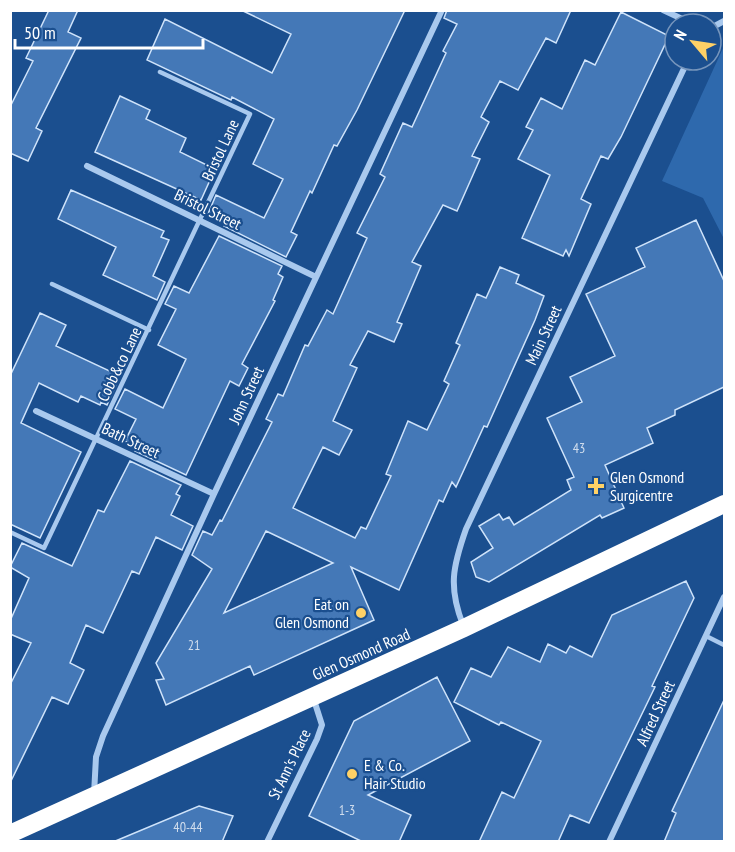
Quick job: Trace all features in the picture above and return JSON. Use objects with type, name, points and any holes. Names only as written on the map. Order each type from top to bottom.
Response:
[{"type":"highway","name":"Glen Osmond Road","points":[[10,834],[464,628],[724,504]]},
{"type":"street","name":"John Street","points":[[94,797],[96,757],[103,736],[214,494],[442,10]]},
{"type":"street","name":"Main Street","points":[[464,628],[454,603],[454,562],[466,529],[682,72]]},
{"type":"street","name":"Bristol Street","points":[[87,166],[316,277]]},
{"type":"street","name":"Bath Street","points":[[36,411],[214,494]]},
{"type":"street","name":"Alfred Street","points":[[609,842],[724,597]]},
{"type":"street","name":"St Ann's Place","points":[[267,842],[322,725],[312,697]]},
{"type":"lane","name":"Bristol Lane","points":[[160,72],[250,114],[201,221]]},
{"type":"lane","name":"Cobb&co Lane","points":[[10,532],[44,548],[201,221]]},
{"type":"lane","points":[[52,284],[149,330]]},
{"type":"lane","points":[[705,636],[724,645]]},
{"type":"shaded area","points":[[724,46],[724,239],[703,198],[662,181],[712,72],[723,72]]},
{"type":"building","points":[[49,10],[78,10],[68,32],[81,38],[36,128],[42,131],[28,161],[10,153],[10,107],[33,61],[26,58]]},
{"type":"building","points":[[241,10],[405,10],[357,110],[337,146],[334,145],[312,193],[310,191],[291,232],[297,235],[286,257],[224,226],[226,223],[208,214],[216,195],[264,218],[283,179],[253,164],[274,119],[232,97],[231,100],[147,60],[165,19],[272,73],[291,34]]},
{"type":"building","points":[[447,10],[571,10],[556,43],[546,38],[518,90],[500,81],[481,117],[489,122],[472,156],[480,159],[457,211],[443,205],[412,262],[421,266],[397,322],[402,324],[394,342],[368,331],[350,365],[357,368],[333,421],[352,430],[339,455],[323,447],[293,508],[355,538],[361,527],[366,529],[391,476],[386,474],[408,421],[427,430],[449,384],[444,381],[460,345],[456,343],[477,294],[486,298],[500,267],[519,275],[516,283],[544,296],[535,320],[487,427],[484,426],[456,487],[452,482],[443,502],[439,500],[399,590],[351,567],[374,620],[254,675],[250,666],[166,705],[156,680],[164,679],[156,663],[212,569],[192,555],[203,531],[212,535],[220,520],[222,521],[272,422],[266,419],[278,394],[283,396],[305,345],[308,346],[327,310],[333,314],[367,238],[357,233],[385,177],[380,174],[403,123],[412,127],[446,53],[443,51],[457,24],[444,18]],"holes":[[[266,531],[333,563],[224,613]]]},
{"type":"building","points":[[621,12],[663,33],[663,49],[621,137],[608,159],[601,156],[581,199],[591,204],[569,256],[566,250],[563,256],[522,238],[550,175],[518,159],[533,130],[526,127],[541,98],[562,109],[585,60],[595,65]]},
{"type":"building","points":[[120,96],[150,110],[146,119],[186,138],[180,152],[215,169],[201,200],[95,152]]},
{"type":"building","points":[[71,190],[164,231],[161,237],[169,240],[153,276],[165,282],[157,300],[103,275],[116,247],[58,219]]},
{"type":"building","points":[[696,220],[724,281],[724,387],[675,410],[675,415],[647,428],[653,443],[605,465],[624,508],[602,518],[600,515],[489,582],[476,577],[471,562],[493,548],[479,526],[499,514],[503,520],[509,517],[514,525],[571,490],[567,480],[574,477],[547,418],[582,402],[570,377],[615,356],[586,294],[645,267],[636,248]]},
{"type":"building","points":[[219,236],[282,266],[278,274],[283,277],[273,300],[275,301],[242,364],[248,368],[239,386],[230,381],[186,475],[135,451],[137,448],[125,441],[136,419],[115,409],[125,389],[163,408],[186,359],[158,345],[176,309],[165,304],[174,286],[189,293]]},
{"type":"building","points":[[40,313],[66,325],[56,346],[114,373],[110,382],[116,385],[107,405],[101,402],[100,405],[81,396],[78,402],[39,383],[21,423],[81,452],[40,538],[10,524],[10,376]]},
{"type":"building","points":[[130,461],[181,485],[176,494],[180,496],[171,515],[193,526],[182,550],[156,537],[139,574],[132,571],[103,633],[86,625],[70,663],[84,670],[68,704],[52,697],[10,783],[10,685],[31,643],[10,634],[10,621],[29,578],[10,567],[22,543],[72,566],[98,510],[104,512]]},
{"type":"building","points":[[686,581],[694,598],[652,686],[655,687],[589,823],[570,815],[558,842],[479,842],[502,792],[514,798],[541,741],[501,722],[499,725],[454,702],[471,668],[491,677],[508,647],[540,662],[548,644],[566,653],[570,646],[592,657],[612,615]]},
{"type":"building","points":[[437,677],[470,741],[368,795],[411,815],[399,842],[363,842],[309,816],[354,721]]},
{"type":"building","points":[[724,700],[724,842],[664,842],[676,813],[672,811]]},
{"type":"building","points":[[199,806],[233,816],[222,842],[113,842]]},
{"type":"place","name":"Glen Osmond Surgicentre","points":[[596,486]]},
{"type":"place","name":"Eat on Glen Osmond","points":[[361,613]]},
{"type":"place","name":"E & Co. Hair Studio","points":[[352,774]]}]
